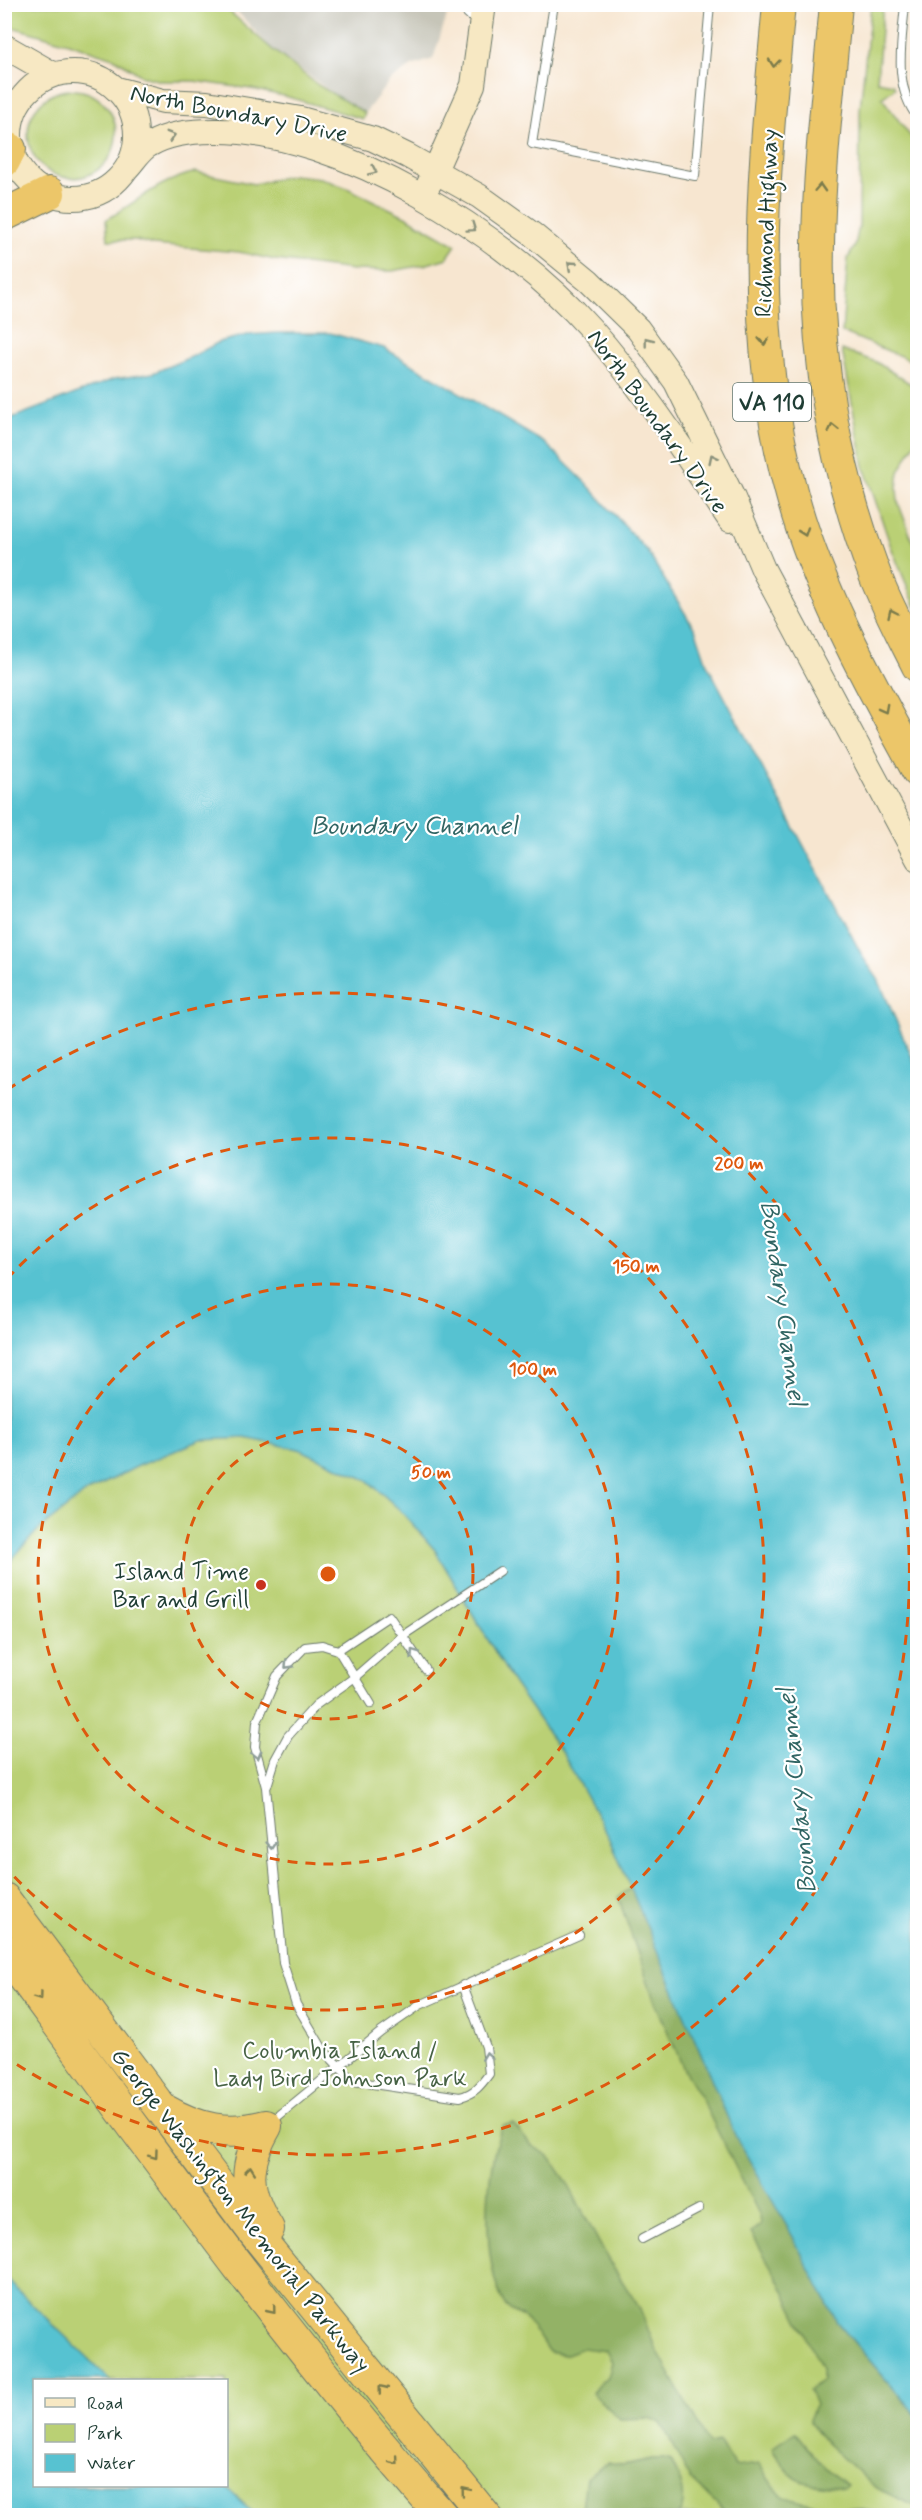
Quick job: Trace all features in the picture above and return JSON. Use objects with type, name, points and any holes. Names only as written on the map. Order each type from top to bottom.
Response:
[{"type":"highway","name":"Richmond Highway","points":[[779,4],[761,238],[761,288],[771,400],[792,495],[815,565],[855,653],[918,771]]},
{"type":"highway","name":"VA 110","points":[[836,4],[818,246],[819,315],[826,383],[846,481],[865,548],[891,612],[918,666]]},
{"type":"highway","points":[[4,215],[49,193]]},
{"type":"highway","name":"George Washington Memorial Parkway","points":[[4,1899],[158,2106],[321,2314],[485,2516]]},
{"type":"highway","name":"George Washington Memorial Parkway","points":[[4,1950],[215,2237],[347,2403],[442,2516]]},
{"type":"highway","points":[[158,2106],[198,2127],[210,2130],[235,2132],[266,2126]]},
{"type":"highway","points":[[266,2126],[257,2141],[250,2164],[251,2194],[259,2215],[321,2314]]},
{"type":"street","points":[[423,196],[473,85],[483,15]]},
{"type":"street","points":[[4,46],[53,74]]},
{"type":"street","points":[[4,99],[8,145],[21,172],[38,188],[49,193],[70,198],[92,195],[112,185],[127,168],[134,151],[137,133],[131,109],[117,89],[106,81],[87,73],[66,72],[53,74],[40,80],[25,94],[14,111],[8,145]]},
{"type":"street","name":"North Boundary Drive","points":[[117,89],[163,101],[207,103],[301,119],[373,139],[435,170],[479,196],[547,245],[589,281],[638,329],[676,382],[733,498],[763,569],[918,859]]},
{"type":"street","name":"North Boundary Drive","points":[[127,168],[146,147],[170,135],[194,131],[244,131],[298,142],[321,150],[359,164],[423,196],[499,247],[591,328],[651,405],[763,569]]},
{"type":"lane","points":[[457,4],[483,15]]},
{"type":"lane","points":[[554,4],[532,144],[695,176],[710,4]]},
{"type":"lane","points":[[905,4],[900,68],[903,91],[918,118]]},
{"type":"lane","points":[[267,1786],[275,1760],[288,1736],[316,1705],[355,1677],[402,1636],[500,1571]]},
{"type":"lane","points":[[338,1650],[389,1616],[426,1670]]},
{"type":"lane","points":[[371,1704],[338,1650],[322,1645],[305,1647],[277,1676],[257,1722],[255,1747],[267,1786],[276,1906],[284,1963],[296,2004],[324,2051],[353,2081],[447,2096],[469,2095],[489,2074],[489,2058],[463,1985]]},
{"type":"lane","points":[[266,2126],[400,2018],[463,1985],[579,1935]]},
{"type":"lane","points":[[642,2239],[699,2209]]},
{"type":"shaded area","points":[[436,4],[447,15],[433,59],[412,66],[390,80],[365,113],[354,108],[273,50],[231,5]]},
{"type":"green space","points":[[4,5],[222,5],[273,50],[318,85],[365,113],[363,119],[288,97],[251,89],[194,81],[161,81],[142,76],[116,59],[5,25]]},
{"type":"green space","points":[[871,5],[883,5],[877,81],[893,84],[895,88],[882,98],[917,145],[917,363],[842,332],[848,258],[855,246],[859,226],[860,109]]},
{"type":"green space","points":[[72,90],[89,94],[103,103],[112,117],[116,134],[112,151],[103,165],[89,174],[72,178],[55,174],[41,165],[32,151],[28,134],[32,117],[41,103],[55,94]]},
{"type":"green space","points":[[196,172],[254,184],[293,175],[321,178],[405,216],[456,245],[447,258],[392,271],[353,270],[275,260],[239,252],[153,245],[136,240],[108,240],[106,220],[159,186]]},
{"type":"green space","points":[[842,350],[876,362],[917,388],[917,439],[899,472],[897,488],[898,502],[917,553],[917,610],[891,547],[864,467]]},
{"type":"green space","name":"Columbia Island / Lady Bird Johnson Park","points":[[245,1438],[299,1449],[367,1480],[400,1510],[435,1550],[513,1682],[564,1756],[610,1839],[735,2135],[793,2237],[837,2322],[917,2416],[917,2515],[256,2515],[225,2487],[228,2487],[228,2379],[109,2379],[5,2278],[4,1567],[37,1531],[85,1493],[138,1466],[201,1440]]},
{"type":"green space","points":[[631,1888],[735,2135],[793,2237],[837,2322],[917,2416],[917,2507],[876,2488],[826,2443],[810,2423],[815,2405],[809,2390],[822,2380],[822,2369],[779,2281],[751,2232],[761,2224],[760,2216],[700,2096],[685,2072],[655,2002],[618,1897]]},
{"type":"green space","points":[[513,2124],[532,2146],[548,2155],[565,2179],[609,2261],[639,2307],[655,2347],[709,2444],[719,2442],[735,2467],[759,2464],[775,2488],[787,2497],[813,2504],[887,2515],[729,2515],[690,2479],[661,2422],[648,2418],[620,2419],[592,2393],[598,2384],[608,2378],[612,2362],[606,2351],[582,2348],[564,2355],[549,2352],[528,2322],[505,2305],[497,2288],[492,2266],[488,2216],[492,2165],[503,2125]]},
{"type":"green space","points":[[795,2432],[825,2468],[847,2485],[844,2488],[808,2483],[787,2470],[772,2448]]},
{"type":"green space","points":[[652,2459],[671,2461],[683,2494],[679,2515],[584,2515],[582,2510],[586,2478],[608,2462],[623,2465]]},
{"type":"water","name":"Boundary Channel","points":[[330,333],[384,348],[545,443],[587,484],[647,551],[696,631],[707,664],[864,959],[878,979],[918,1071],[917,2416],[837,2322],[793,2237],[735,2135],[610,1839],[564,1756],[513,1682],[435,1550],[400,1510],[367,1480],[299,1449],[245,1438],[201,1440],[138,1466],[85,1493],[37,1531],[5,1567],[4,421],[114,379],[153,373],[219,342],[247,335]]},
{"type":"water","points":[[5,2278],[109,2379],[33,2379],[33,2487],[225,2487],[256,2515],[5,2515]]},
{"type":"place","name":"Island Time Bar and Grill","points":[[261,1585]]}]
